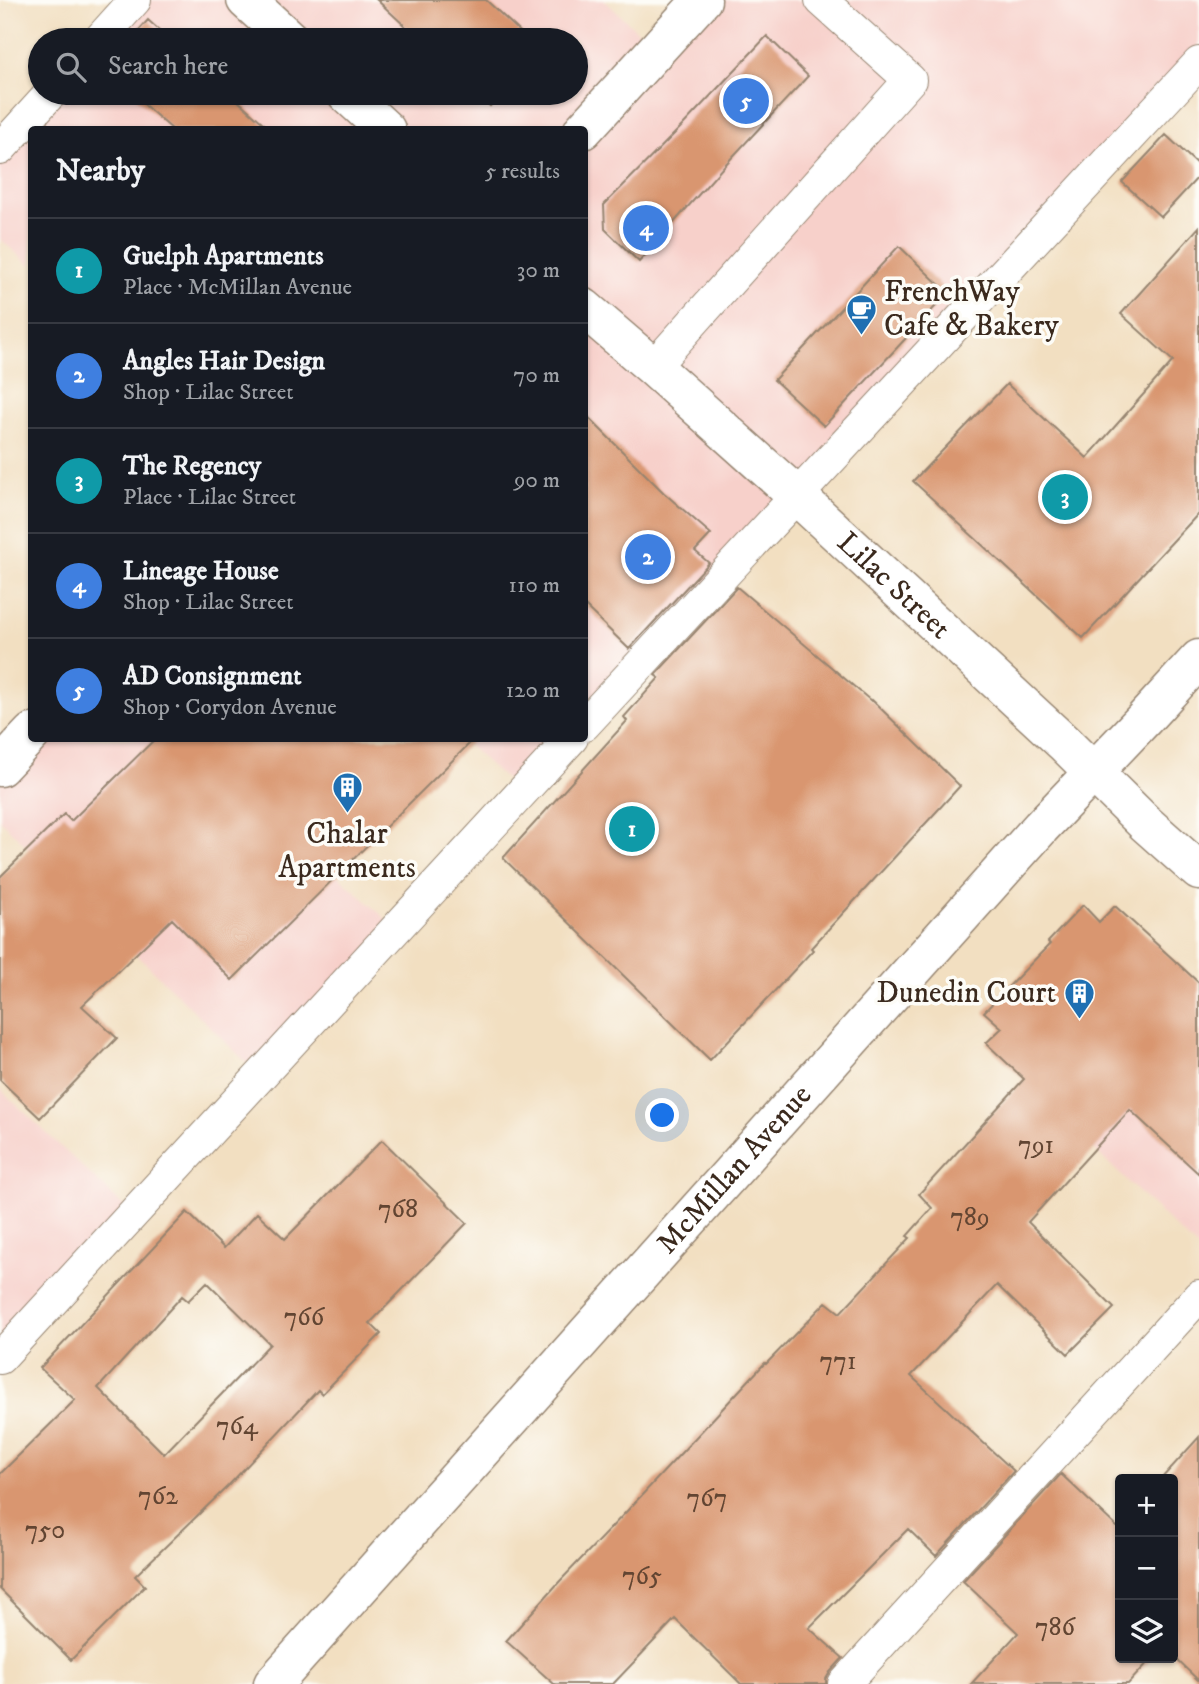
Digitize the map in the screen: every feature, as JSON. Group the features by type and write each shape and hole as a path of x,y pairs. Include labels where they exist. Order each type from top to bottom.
{"street":[{"path":"247,0 277,28"},
{"path":"587,126 702,0"},
{"path":"359,105 382,126"},
{"name":"Lilac Street","path":"588,311 797,496 1199,871"},
{"name":"McMillan Avenue","path":"273,1684 1041,827 1199,659"},
{"path":"0,767 28,737"}],"lane":[{"path":"110,28 135,0"},
{"path":"653,366 910,80 821,0"},
{"path":"588,721 1199,63"},
{"path":"0,149 40,105"},
{"path":"0,1358 568,742"},
{"path":"844,1684 1199,1297"}],"shaded area":[{"path":"135,0 604,0 657,49 702,0 1199,0 1199,63 588,722 588,126 28,126 28,263 0,239 0,149 40,105 588,105 588,28 110,28"},
{"path":"28,742 191,742 396,928 260,1076 0,820 0,767"},
{"path":"464,742 569,742 521,793"},
{"path":"1199,994 1199,1250 1075,1131"},
{"path":"0,1089 132,1214 0,1358"}],"building":[{"path":"377,0 486,0 516,28 407,28"},
{"path":"148,20 157,28 141,28"},
{"path":"767,36 808,76 639,262 605,229 604,205"},
{"path":"145,105 243,105 266,126 168,126"},
{"path":"1166,135 1199,166 1199,176 1161,217 1122,182"},
{"path":"1199,227 1199,513 1083,638 913,481 1007,384 1087,458 1173,361 1121,314"},
{"name":"FrenchWay Cafe & Bakery","path":"899,246 948,293 824,426 774,380"},
{"path":"588,417 664,493 711,534 695,551 709,563 629,649 588,609"},
{"path":"737,587 872,700 960,786 710,1060 503,858 627,721 624,717 659,678 655,675"},
{"path":"152,742 471,742 232,980 172,919 82,1006 117,1038 40,1118 0,1080 0,877 64,814 71,821"},
{"path":"1083,905 1099,922 1115,906 1199,983 1199,1174 1130,1110 1028,1222 1114,1308 1068,1354 997,1285 911,1376 1014,1471 936,1556 908,1529 809,1628 843,1658 830,1672 826,1684 741,1684 675,1619 613,1684 554,1684 506,1641 765,1363 826,1302 840,1313 910,1238 907,1236 932,1208 919,1194 1024,1079 986,1043 1002,1028 984,1012 1050,944 1048,942"},
{"path":"382,1140 467,1223 370,1323 381,1334 322,1394 318,1390 228,1486 135,1576 145,1586 71,1660 0,1589 0,1474 75,1400 40,1368 187,1212 224,1248 257,1213 285,1239","holes":["207,1282 270,1344 164,1454 98,1388 182,1296 188,1301"]},
{"path":"1199,1437 1199,1681 1178,1661 1178,1474 1166,1474"},
{"path":"1061,1474 1115,1525 1115,1663 1147,1663 1128,1684 971,1684 1018,1633 963,1581"}],"place":[{"name":"AD Consignment","path":"746,101"},
{"name":"Lineage House","path":"646,228"},
{"name":"FrenchWay Cafe & Bakery","path":"861,336"},
{"name":"The Regency","path":"1065,497"},
{"name":"Angles Hair Design","path":"648,557"},
{"name":"Chalar Apartments","path":"347,815"},
{"name":"Guelph Apartments","path":"632,829"},
{"name":"Dunedin Court","path":"1079,1020"}]}
